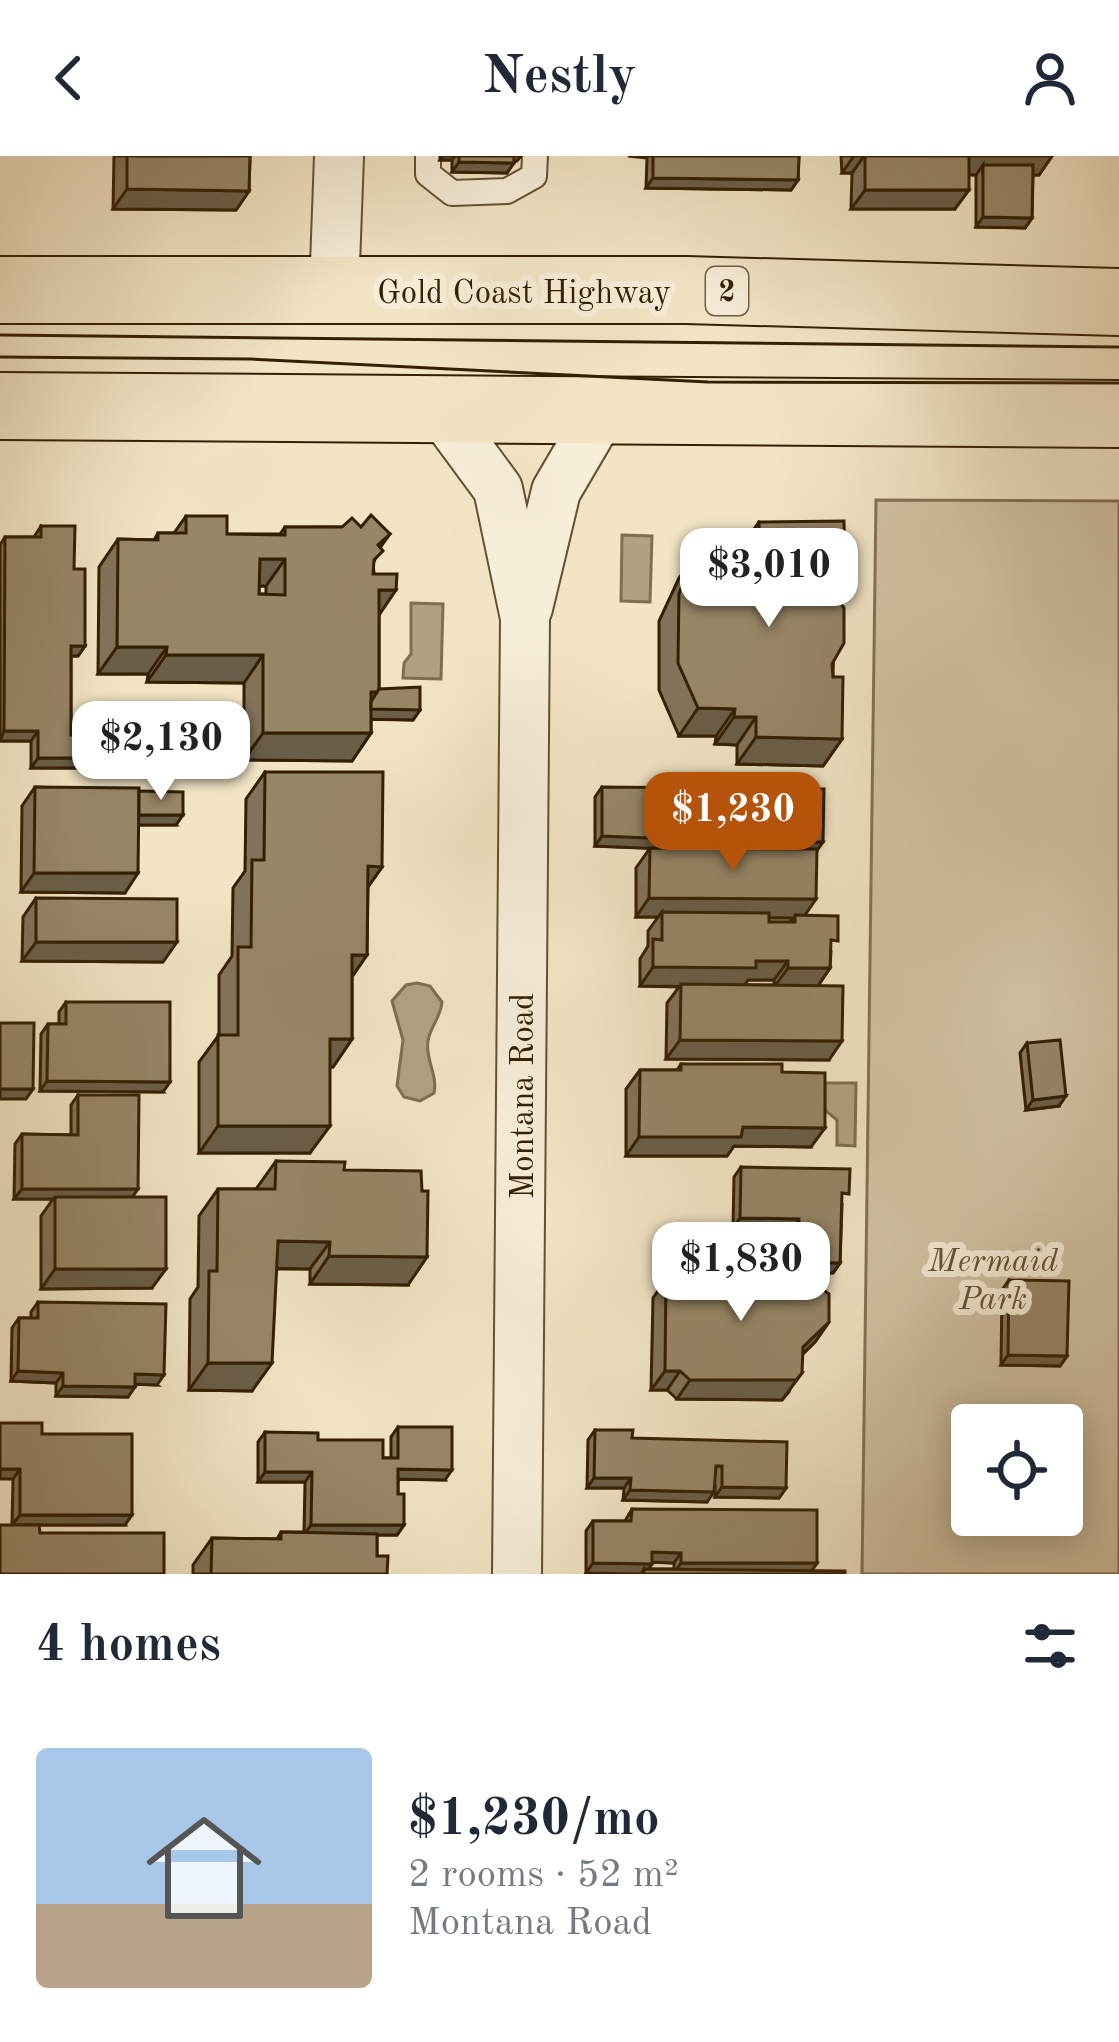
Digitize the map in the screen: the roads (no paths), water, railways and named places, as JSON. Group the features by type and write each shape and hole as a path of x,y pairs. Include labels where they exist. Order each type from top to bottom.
{"highway":[{"name":"Gold Coast Highway","path":"0,290 686,290 1119,302"},
{"path":"0,406 1119,414"}],"street":[{"path":"334,292 338,156"},
{"name":"Montana Road","path":"439,409 498,489 525,618 517,1574"},
{"name":"Montana Road","path":"525,618 556,491 604,409"}],"lane":[{"path":"428,156 428,174 452,193 507,191 534,176 535,156"}],"tram line":[{"path":"0,335 1119,347"},
{"path":"0,357 250,359 708,382 1119,383"}],"park label":[{"name":"Mermaid Park","path":"993,1278"}]}
